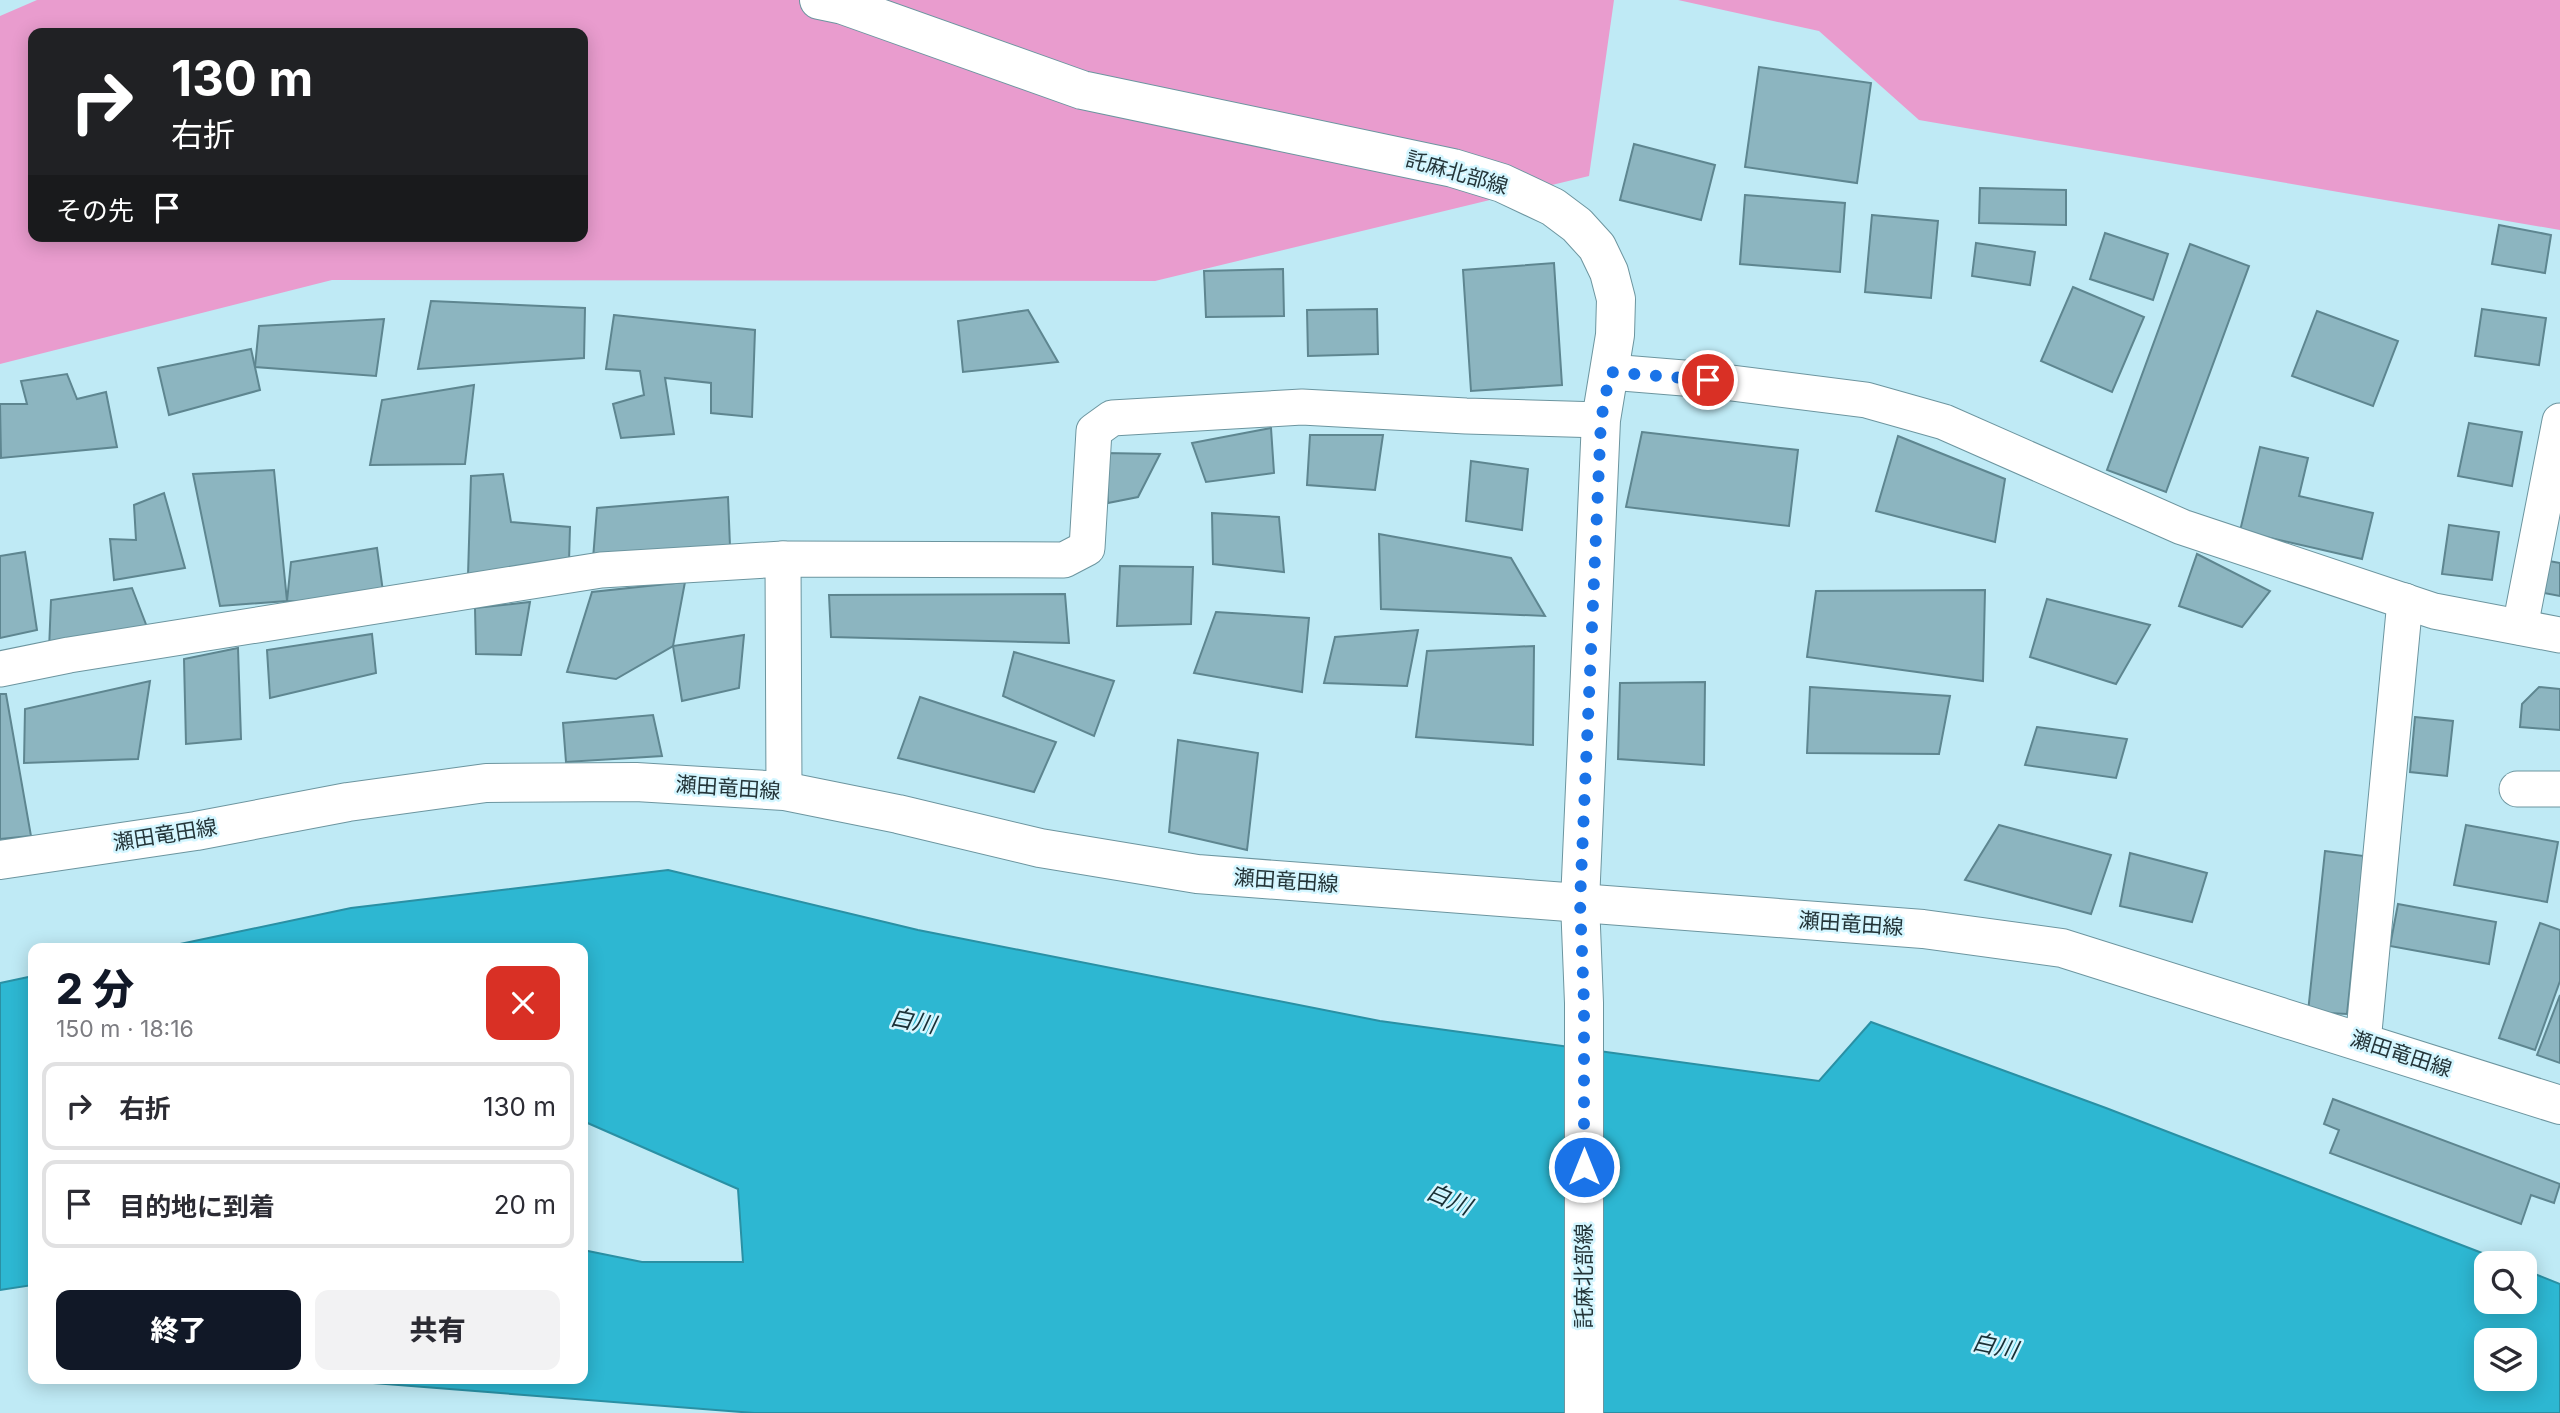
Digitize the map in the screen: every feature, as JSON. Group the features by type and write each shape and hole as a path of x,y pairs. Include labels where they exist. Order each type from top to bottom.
{"main road":[{"name":"託麻北部線","path":"819,0 843,5 1082,90 1453,168 1513,187 1553,207 1577,225 1597,247 1609,272 1616,299 1615,335 1601,420 1580,902 1584,1003 1584,1413"},
{"name":"瀬田竜田線","path":"0,860 196,831 348,802 486,783 636,782 784,791 898,814 1040,848 1197,874 1923,929 2062,948 2560,1105"}],"street":[{"path":"1610,372 1708,380 1866,400 1944,422 2182,527 2434,611 2560,635"},
{"path":"0,668 601,570 783,559 1064,559 1087,548 1094,431 1112,418 1302,407 1601,420"},
{"path":"2520,627 2560,421"},
{"path":"783,559 784,791"},
{"path":"2363,1042 2405,601"},
{"path":"2517,789 2560,789"}],"shaded area":[{"path":"37,0 1614,0 1589,176 1155,281 332,280 0,364 0,16"},
{"path":"1678,0 2560,0 2560,230 1919,120 1819,31"}],"water":[{"name":"白川","path":"668,870 918,930 1380,1021 1819,1081 1871,1022 2106,1108 2477,1251 2474,1251 2474,1314 2537,1314 2537,1275 2560,1284 2560,1413 754,1413 386,1384 588,1384 588,1251 642,1262 743,1262 738,1189 588,1123 588,943 185,943 351,908"},
{"path":"28,977 28,1286 0,1290 0,983"}],"building":[{"path":"1759,67 1871,83 1857,183 1745,167"},
{"path":"1634,144 1715,165 1701,220 1620,200"},
{"path":"1980,188 2066,190 2066,225 1979,223"},
{"path":"1745,195 1845,203 1840,272 1740,264"},
{"path":"1872,215 1938,221 1931,298 1865,292"},
{"path":"2499,225 2551,235 2545,273 2492,264"},
{"path":"2105,233 2168,254 2153,300 2090,279"},
{"path":"1976,243 2035,252 2030,285 1972,276"},
{"path":"2190,244 2249,266 2166,492 2107,470"},
{"path":"1554,263 1562,385 1471,391 1463,270"},
{"path":"1283,269 1284,316 1206,317 1204,271"},
{"path":"2073,287 2144,317 2112,392 2041,361"},
{"path":"431,301 585,308 584,358 418,369"},
{"path":"1377,309 1378,354 1308,356 1307,310"},
{"path":"2482,309 2546,318 2539,365 2475,356"},
{"path":"1028,310 1058,362 963,372 958,321"},
{"path":"2317,311 2398,341 2373,406 2292,376"},
{"path":"614,315 755,330 752,417 711,413 711,383 665,378 674,434 621,438 613,404 644,395 640,371 606,369"},
{"path":"384,319 376,376 255,367 259,326"},
{"path":"251,349 260,390 169,415 158,368"},
{"path":"67,374 77,399 106,392 117,447 1,458 0,404 27,404 21,381"},
{"path":"474,385 465,464 370,465 382,400"},
{"path":"2469,423 2522,432 2512,486 2458,476"},
{"path":"1271,428 1274,473 1206,482 1192,443"},
{"path":"1642,432 1798,450 1789,526 1626,507"},
{"path":"1310,435 1383,435 1375,490 1307,485"},
{"path":"1898,436 2005,479 1995,542 1876,511"},
{"path":"2260,447 2308,458 2299,496 2373,513 2362,559 2240,531"},
{"path":"1105,453 1160,454 1138,497 1108,503"},
{"path":"1471,461 1528,469 1522,530 1466,521"},
{"path":"274,470 287,601 220,606 193,474"},
{"path":"503,474 511,522 570,527 569,562 468,575 471,476"},
{"path":"164,493 185,568 114,580 110,539 136,540 134,505"},
{"path":"728,497 730,546 593,559 597,508"},
{"path":"1212,513 1279,517 1284,572 1213,564"},
{"path":"2449,525 2499,532 2492,580 2442,574"},
{"path":"1379,534 1511,558 1545,616 1381,609"},
{"path":"377,548 385,606 287,601 291,562"},
{"path":"25,552 37,630 0,638 0,556"},
{"path":"2197,554 2270,591 2242,627 2179,606"},
{"path":"2549,561 2560,563 2560,596 2544,593"},
{"path":"1120,566 1193,567 1191,624 1117,626"},
{"path":"685,582 673,646 616,679 567,672 592,592"},
{"path":"132,588 147,627 49,650 51,600"},
{"path":"1985,590 1983,681 1807,657 1816,591"},
{"path":"1065,594 1069,643 831,637 829,595"},
{"path":"2047,599 2150,625 2116,684 2030,657"},
{"path":"530,602 521,655 476,654 475,608"},
{"path":"1216,612 1309,618 1302,692 1194,673"},
{"path":"1418,630 1407,686 1324,683 1335,637"},
{"path":"372,634 376,673 270,698 267,650"},
{"path":"744,635 739,688 682,701 673,646"},
{"path":"1534,646 1533,745 1416,737 1427,651"},
{"path":"238,648 241,739 186,744 184,659"},
{"path":"1014,652 1114,681 1094,736 1003,696"},
{"path":"150,681 138,759 24,763 25,709"},
{"path":"1705,682 1704,765 1618,759 1620,683"},
{"path":"1810,687 1950,696 1939,754 1807,753"},
{"path":"2539,687 2560,689 2560,730 2520,727 2522,704"},
{"path":"0,694 6,694 31,836 0,839"},
{"path":"920,697 1056,742 1034,792 898,758"},
{"path":"653,715 662,756 566,762 563,723"},
{"path":"2415,717 2453,721 2447,776 2410,772"},
{"path":"2037,727 2127,739 2116,778 2025,765"},
{"path":"1178,740 1258,753 1247,850 1169,832"},
{"path":"1999,825 2111,855 2091,914 1965,880"},
{"path":"2466,825 2558,842 2547,902 2454,885"},
{"path":"2325,851 2364,856 2347,1014 2308,1012"},
{"path":"2130,853 2207,873 2192,922 2120,906"},
{"path":"2398,904 2496,922 2489,964 2390,946"},
{"path":"2540,923 2560,930 2560,981 2535,1050 2499,1038"},
{"path":"2560,995 2560,1063 2537,1055"},
{"path":"2333,1099 2560,1184 2554,1203 2531,1195 2521,1224 2330,1153 2339,1130 2324,1124"}],"route":[{"path":"1584,1167 1584,1003 1580,902 1601,420 1610,372 1708,380"}]}
